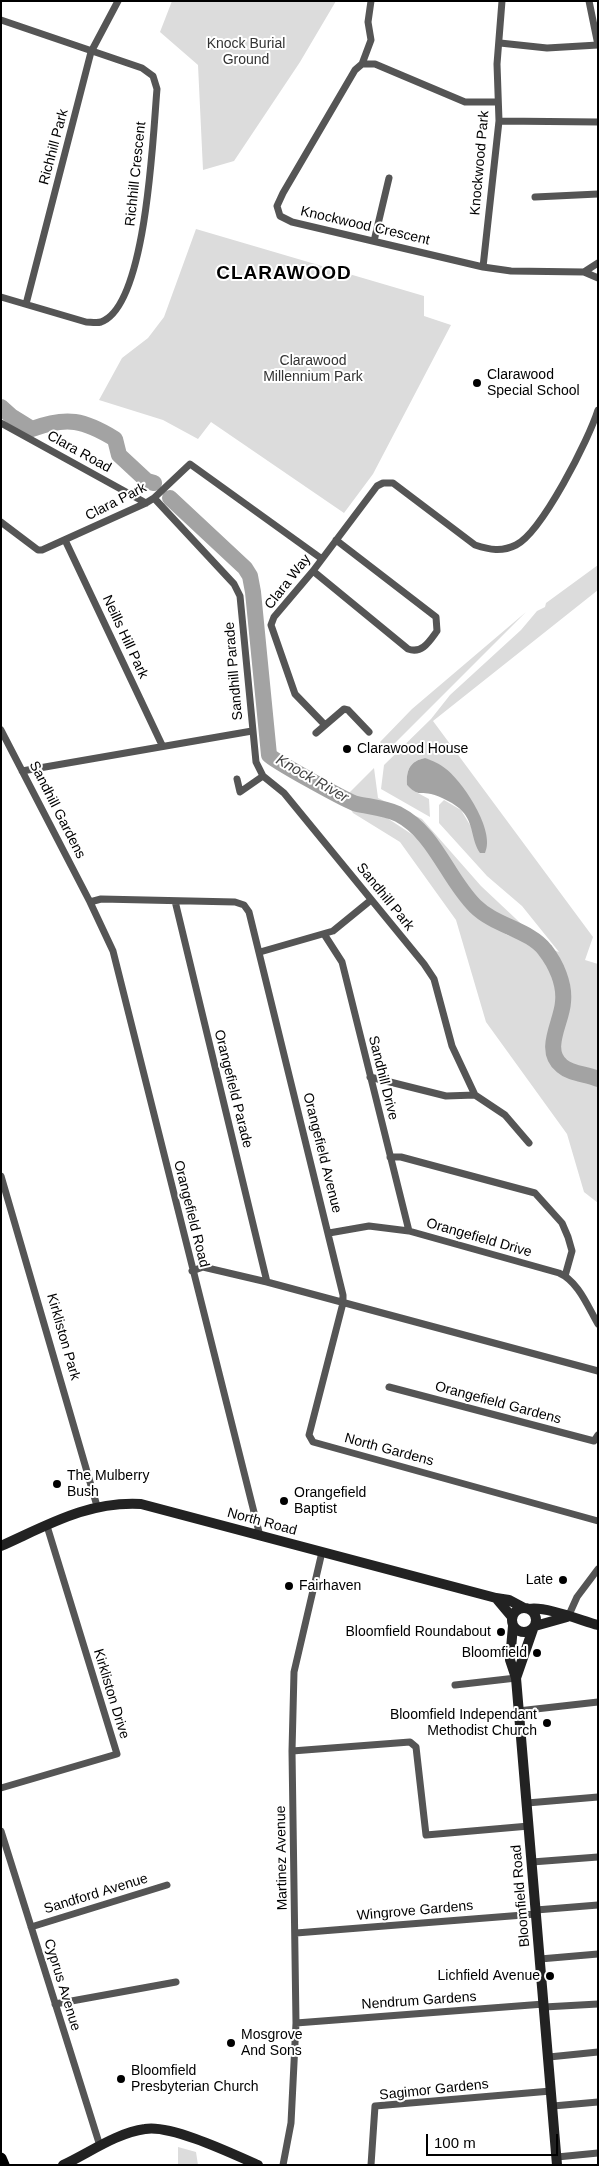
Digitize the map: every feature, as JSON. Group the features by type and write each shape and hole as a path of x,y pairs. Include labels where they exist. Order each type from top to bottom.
{"main road":[{"path":"1,2158 4,2165"}],"street":[{"name":"Richhill Park","path":"26,304 91,52 118,1"},
{"name":"Knockwood Crescent","path":"371,1 368,22 371,40 362,64 355,70 277,206 280,216 292,222 483,267 511,271 584,272 598,278"},
{"name":"Knockwood Park","path":"483,267 499,121 497,64 502,1"},
{"path":"500,43 547,48 598,44 589,1"},
{"name":"Richhill Crescent","path":"1,20 142,68 153,76 157,88 146,212 140,245 125,294 112,315 100,323 86,322 1,297"},
{"path":"362,64 374,64 465,102 498,102"},
{"path":"499,121 598,122"},
{"path":"374,240 389,178"},
{"path":"535,197 598,194"},
{"path":"584,272 598,262"},
{"name":"Clara Way","path":"325,725 295,694 271,625 274,617 313,571 377,486 383,483 393,483 475,545 490,550 504,550 518,544 531,532 595,430 598,410"},
{"name":"Clara Road","path":"1,423 146,503"},
{"name":"Clara Park","path":"1,522 38,550 65,540 146,503 154,498 190,464 322,559"},
{"name":"Sandhill Parade","path":"22,771 162,745 252,731 240,596 234,584 154,498"},
{"name":"Neills Hill Park","path":"65,540 162,745"},
{"path":"313,571 408,649 414,651 422,649 437,631 436,617 336,540"},
{"path":"316,734 344,709 348,710 369,732"},
{"name":"Sandhill Gardens","path":"1,730 90,902"},
{"path":"237,779 240,792 263,776 256,762 252,731"},
{"name":"Sandhill Park","path":"263,776 284,793 434,979 452,1046 475,1095"},
{"name":"Orangefield Avenue","path":"90,902 101,899 234,902 244,905 249,912 329,1233 343,1303"},
{"path":"260,952 333,931 371,900"},
{"name":"Orangefield Parade","path":"175,901 267,1282"},
{"name":"Orangefield Road","path":"90,902 113,950 121,979 192,1271 260,1536"},
{"name":"Sandhill Drive","path":"324,934 342,962 409,1232"},
{"path":"370,1077 446,1096 475,1095 505,1114 529,1143"},
{"path":"390,1157 401,1157 535,1194 562,1222 572,1252 565,1276 575,1286 598,1324"},
{"name":"Kirkliston Park","path":"2,1180 31,1273 97,1506"},
{"name":"Orangefield Drive","path":"329,1233 369,1226 409,1232 565,1276"},
{"path":"192,1271 203,1267 267,1282 598,1371"},
{"name":"North Gardens","path":"343,1303 309,1435 313,1442 598,1520"},
{"name":"Orangefield Gardens","path":"389,1387 594,1441 598,1436"},
{"name":"North Road","path":"1,1546 97,1506 126,1504 156,1508 496,1598"},
{"name":"Kirkliston Drive","path":"1,1788 117,1754 46,1526"},
{"name":"Martinez Avenue","path":"283,2165 291,2123 296,2023 292,1751 294,1672 322,1552"},
{"path":"496,1598 512,1622 522,1632 568,1617 577,1597 598,1569"},
{"path":"455,1685 516,1678 534,1627 535,1615 527,1608 509,1600 496,1598"},
{"path":"512,1622 516,1610 538,1607 598,1624"},
{"name":"Bloomfield Road","path":"512,1622 510,1660 516,1678 557,2161"},
{"path":"518,1711 598,1702"},
{"path":"292,1751 410,1742 416,1747 426,1835 529,1826"},
{"path":"527,1803 598,1797"},
{"name":"Cyprus Avenue","path":"1,1831 100,2146"},
{"path":"532,1862 598,1858"},
{"name":"Sandford Avenue","path":"31,1927 168,1885"},
{"name":"Wingrove Gardens","path":"296,1933 598,1905"},
{"path":"540,1959 598,1954"},
{"path":"55,2004 176,1982"},
{"name":"Nendrum Gardens","path":"296,2023 598,2004"},
{"path":"549,2057 598,2052"},
{"name":"Sagimor Gardens","path":"371,2165 375,2106 551,2091"},
{"path":"553,2106 598,2102"},
{"path":"63,2165 137,2130 154,2128 196,2140 258,2165"},
{"path":"557,2161 598,2153"}],"green space":[{"name":"Knock Burial Ground","path":"172,1 336,1 300,62 234,161 203,170 198,65 160,32"},
{"name":"Clarawood Millennium Park","path":"196,229 424,296 424,316 451,325 373,474 344,513 211,422 198,439 163,420 99,400 122,358 148,338 164,317"},
{"path":"598,565 598,590 433,721 593,937 585,960 598,964 598,1203 584,1192 567,1134 486,1022 456,920 400,842 353,813 346,802 378,812 416,837 481,917 507,935 559,952 522,906 487,876 439,823 439,805 444,800 461,810 473,830 484,827 425,758 416,761 410,767 407,775 407,785 429,799 430,817 381,789 384,765 431,719 450,695 521,630 537,611 545,607 546,603"},
{"path":"526,612 388,750 380,742 412,709"},
{"path":"374,768 378,798 422,819 481,886 532,934 511,925 491,913 474,899 426,834 413,821 398,811 345,797"},
{"path":"178,2147 196,2152 198,2165 178,2165"}],"shaded area":[{"path":"425,758 446,769 469,795 486,832 487,844 485,853 480,853 477,848 469,821 459,808 431,794 416,792 407,785 407,775 412,764"}],"waterway":[{"name":"Knock River","path":"1,407 11,416 32,429 65,421 84,424 94,428 115,439 119,455 147,481 154,483"},
{"name":"Knock River","path":"170,498 245,568 250,576 269,755 351,802 393,812 411,822 422,832 465,895 475,906 483,913 539,943 553,962 563,988 562,1010 553,1044 556,1059 570,1071 598,1079"}],"place":[{"name":"Clarawood Special School","path":"477,383"},
{"name":"Clarawood House","path":"347,749"},
{"name":"The Mulberry Bush","path":"57,1484"},
{"name":"Orangefield Baptist","path":"284,1501"},
{"name":"Late","path":"563,1580"},
{"name":"Fairhaven","path":"289,1586"},
{"name":"Bloomfield Roundabout","path":"501,1632"},
{"name":"Bloomfield","path":"537,1653"},
{"name":"Bloomfield Independant Methodist Church","path":"547,1723"},
{"name":"Lichfield Avenue","path":"550,1976"},
{"name":"Mosgrove And Sons","path":"231,2043"},
{"name":"Bloomfield Presbyterian Church","path":"121,2079"}],"district":[{"name":"CLARAWOOD","path":"284,274"}]}
